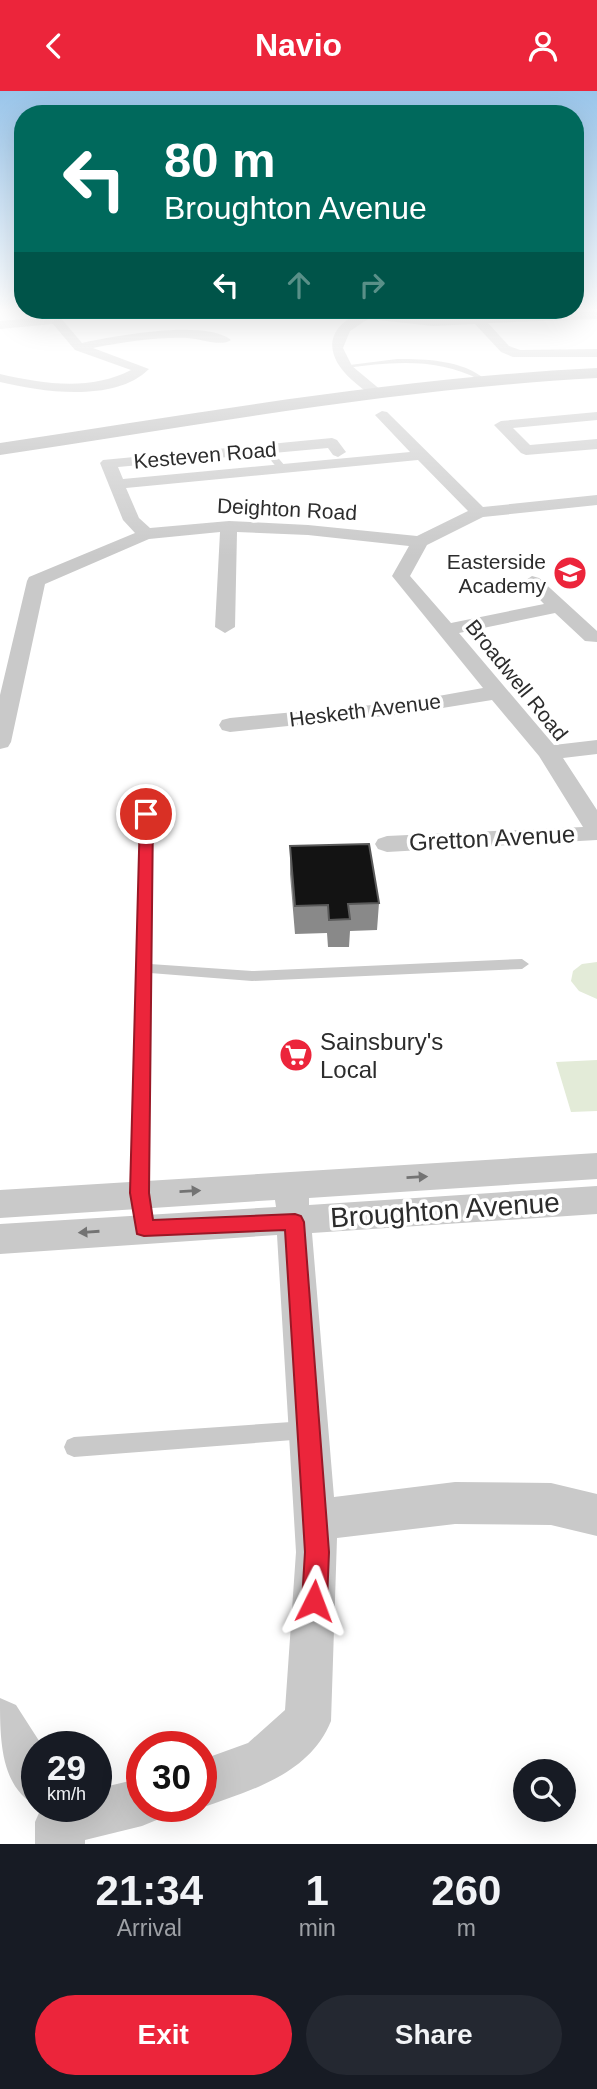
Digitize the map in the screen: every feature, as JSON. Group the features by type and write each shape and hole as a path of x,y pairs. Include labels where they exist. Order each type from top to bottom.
{"main road":[{"path":"0,449 364,392"}],"street":[{"path":"382,415 479,512"},
{"path":"597,416 501,425 526,450 597,444"},
{"path":"146,534 131,520 107,459 332,443 338,452"},
{"name":"Kesteven Road","path":"118,484 422,455"},
{"path":"419,542 479,512 597,500"},
{"path":"225,627 229,526"},
{"name":"Deighton Road","path":"0,742 36,581 146,534 229,526 308,530 419,542"},
{"name":"Broadwell Road","path":"419,542 401,576 548,753 597,831"},
{"path":"532,582 592,637"},
{"path":"447,630 560,606"},
{"name":"Hesketh Avenue","path":"230,725 405,708 500,692"},
{"path":"548,753 597,747"},
{"name":"Gretton Avenue","path":"387,844 541,838 597,831"},
{"name":"Broughton Avenue","path":"0,1239 144,1228 293,1204 597,1166"},
{"name":"Broughton Avenue","path":"0,1204 139,1193 293,1204 373,1213 597,1200"},
{"path":"217,1778 263,1762 308,1721 317,1552 293,1204"},
{"path":"313,1520 455,1503 551,1504 597,1515"},
{"path":"0,1721 21,1758"}],"lane":[{"path":"266,449 282,468"},
{"path":"144,1228 139,1193 146,814"},
{"path":"145,968 252,976 522,964"},
{"path":"74,1447 308,1430"}],"green space":[{"path":"597,962 597,999 579,991 571,981 573,971 582,964"},
{"path":"597,1060 597,1111 571,1112 556,1062"}],"building":[{"path":"369,844 379,903 348,904 350,919 329,920 328,905 295,906 290,846"}],"place":[{"name":"Easterside Academy","path":"570,573"},
{"name":"Sainsbury's Local","path":"296,1055"}],"route":[{"path":"146,814 139,1193 144,1228 295,1222 317,1552 314,1601"}]}
